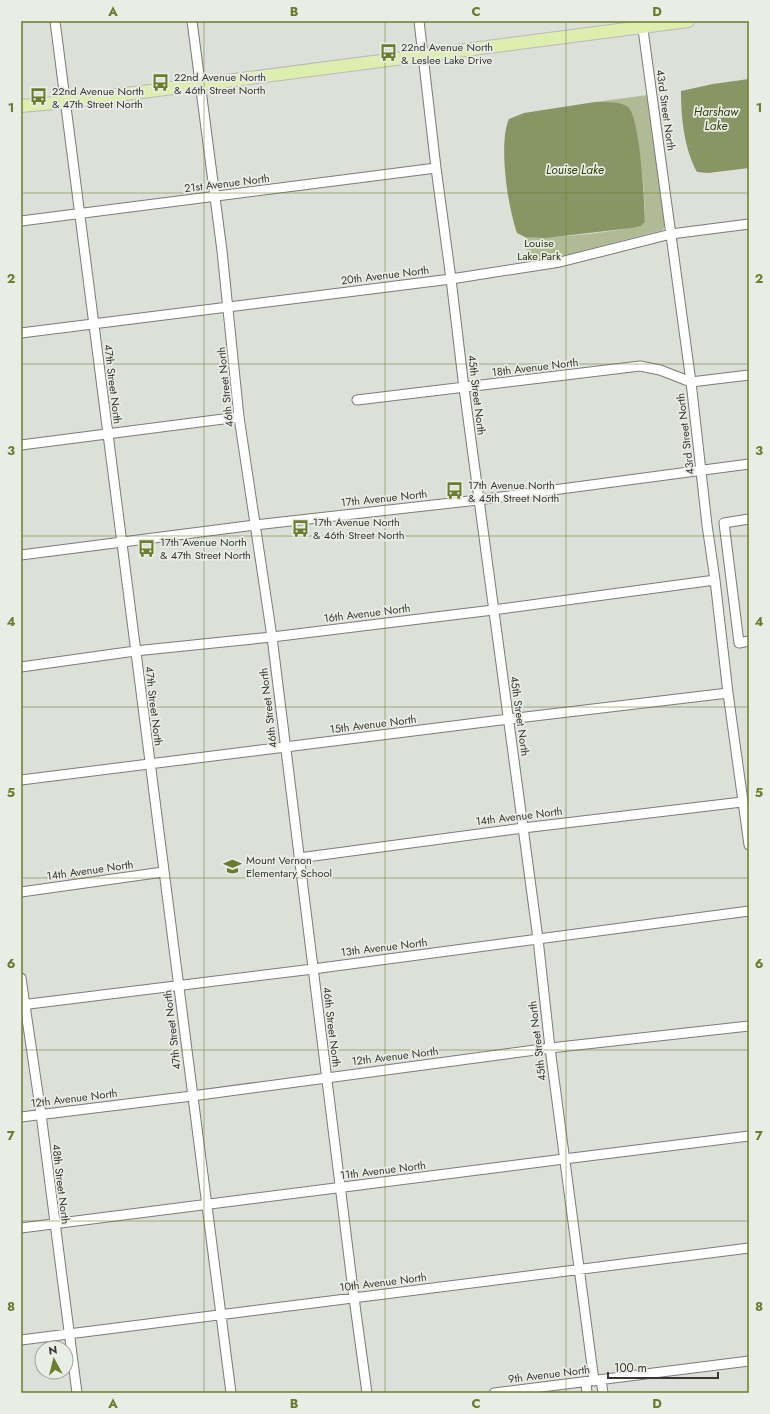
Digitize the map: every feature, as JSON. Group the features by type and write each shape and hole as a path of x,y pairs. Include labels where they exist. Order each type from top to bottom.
{"main road":[{"path":"21,106 65,102 642,24 688,21"}],"street":[{"name":"47th Street North","path":"55,21 231,1393"},
{"name":"46th Street North","path":"192,21 215,196 239,417 272,637 326,1077 367,1393"},
{"name":"45th Street North","path":"419,21 478,500 538,939 550,1048 593,1381 603,1393"},
{"name":"43rd Street North","path":"642,24 691,382 728,693 749,845"},
{"name":"21st Avenue North","path":"21,221 436,168"},
{"name":"20th Avenue North","path":"21,333 451,279 560,262 671,234 749,224"},
{"name":"18th Avenue North","path":"357,400 640,366 660,370 691,382"},
{"path":"691,382 749,374"},
{"path":"21,445 239,417"},
{"name":"17th Avenue North","path":"21,555 255,525 478,500 749,464"},
{"path":"749,519 724,523 739,642 749,641"},
{"name":"16th Avenue North","path":"21,667 135,651 272,637 716,582 731,583"},
{"name":"15th Avenue North","path":"21,780 508,718 728,693"},
{"name":"14th Avenue North","path":"299,858 523,828 742,802"},
{"name":"14th Avenue North","path":"21,892 163,872"},
{"name":"13th Avenue North","path":"23,1005 749,911"},
{"name":"48th Street North","path":"21,978 23,1005 41,1114 77,1393"},
{"name":"12th Avenue North","path":"21,1117 192,1096 550,1048 749,1026"},
{"name":"11th Avenue North","path":"21,1228 749,1136"},
{"name":"10th Avenue North","path":"21,1340 749,1248"},
{"name":"9th Avenue North","path":"494,1393 749,1361"},
{"name":"45th Street North","path":"587,1393 593,1381"}],"green space":[{"name":"Louise Lake Park","path":"648,95 665,225 663,230 566,255 528,263 525,237 554,237 598,233 641,226 645,222 641,167 631,113 610,102 595,102"}],"water":[{"name":"Harshaw Lake","path":"749,79 749,168 708,173 697,172 686,143 681,91 713,84"},
{"name":"Louise Lake","path":"595,102 612,102 625,105 632,114 639,143 645,222 641,226 632,228 545,238 525,237 517,233 510,208 504,159 504,144 509,119 524,113"}],"place":[{"name":"22nd Avenue North & Leslee Lake Drive","path":"388,53"},
{"name":"22nd Avenue North & 46th Street North","path":"161,83"},
{"name":"22nd Avenue North & 47th Street North","path":"39,97"},
{"name":"17th Avenue North & 45th Street North","path":"455,491"},
{"name":"17th Avenue North & 46th Street North","path":"300,528"},
{"name":"17th Avenue North & 47th Street North","path":"147,548"},
{"name":"Mount Vernon Elementary School","path":"233,866"}]}
